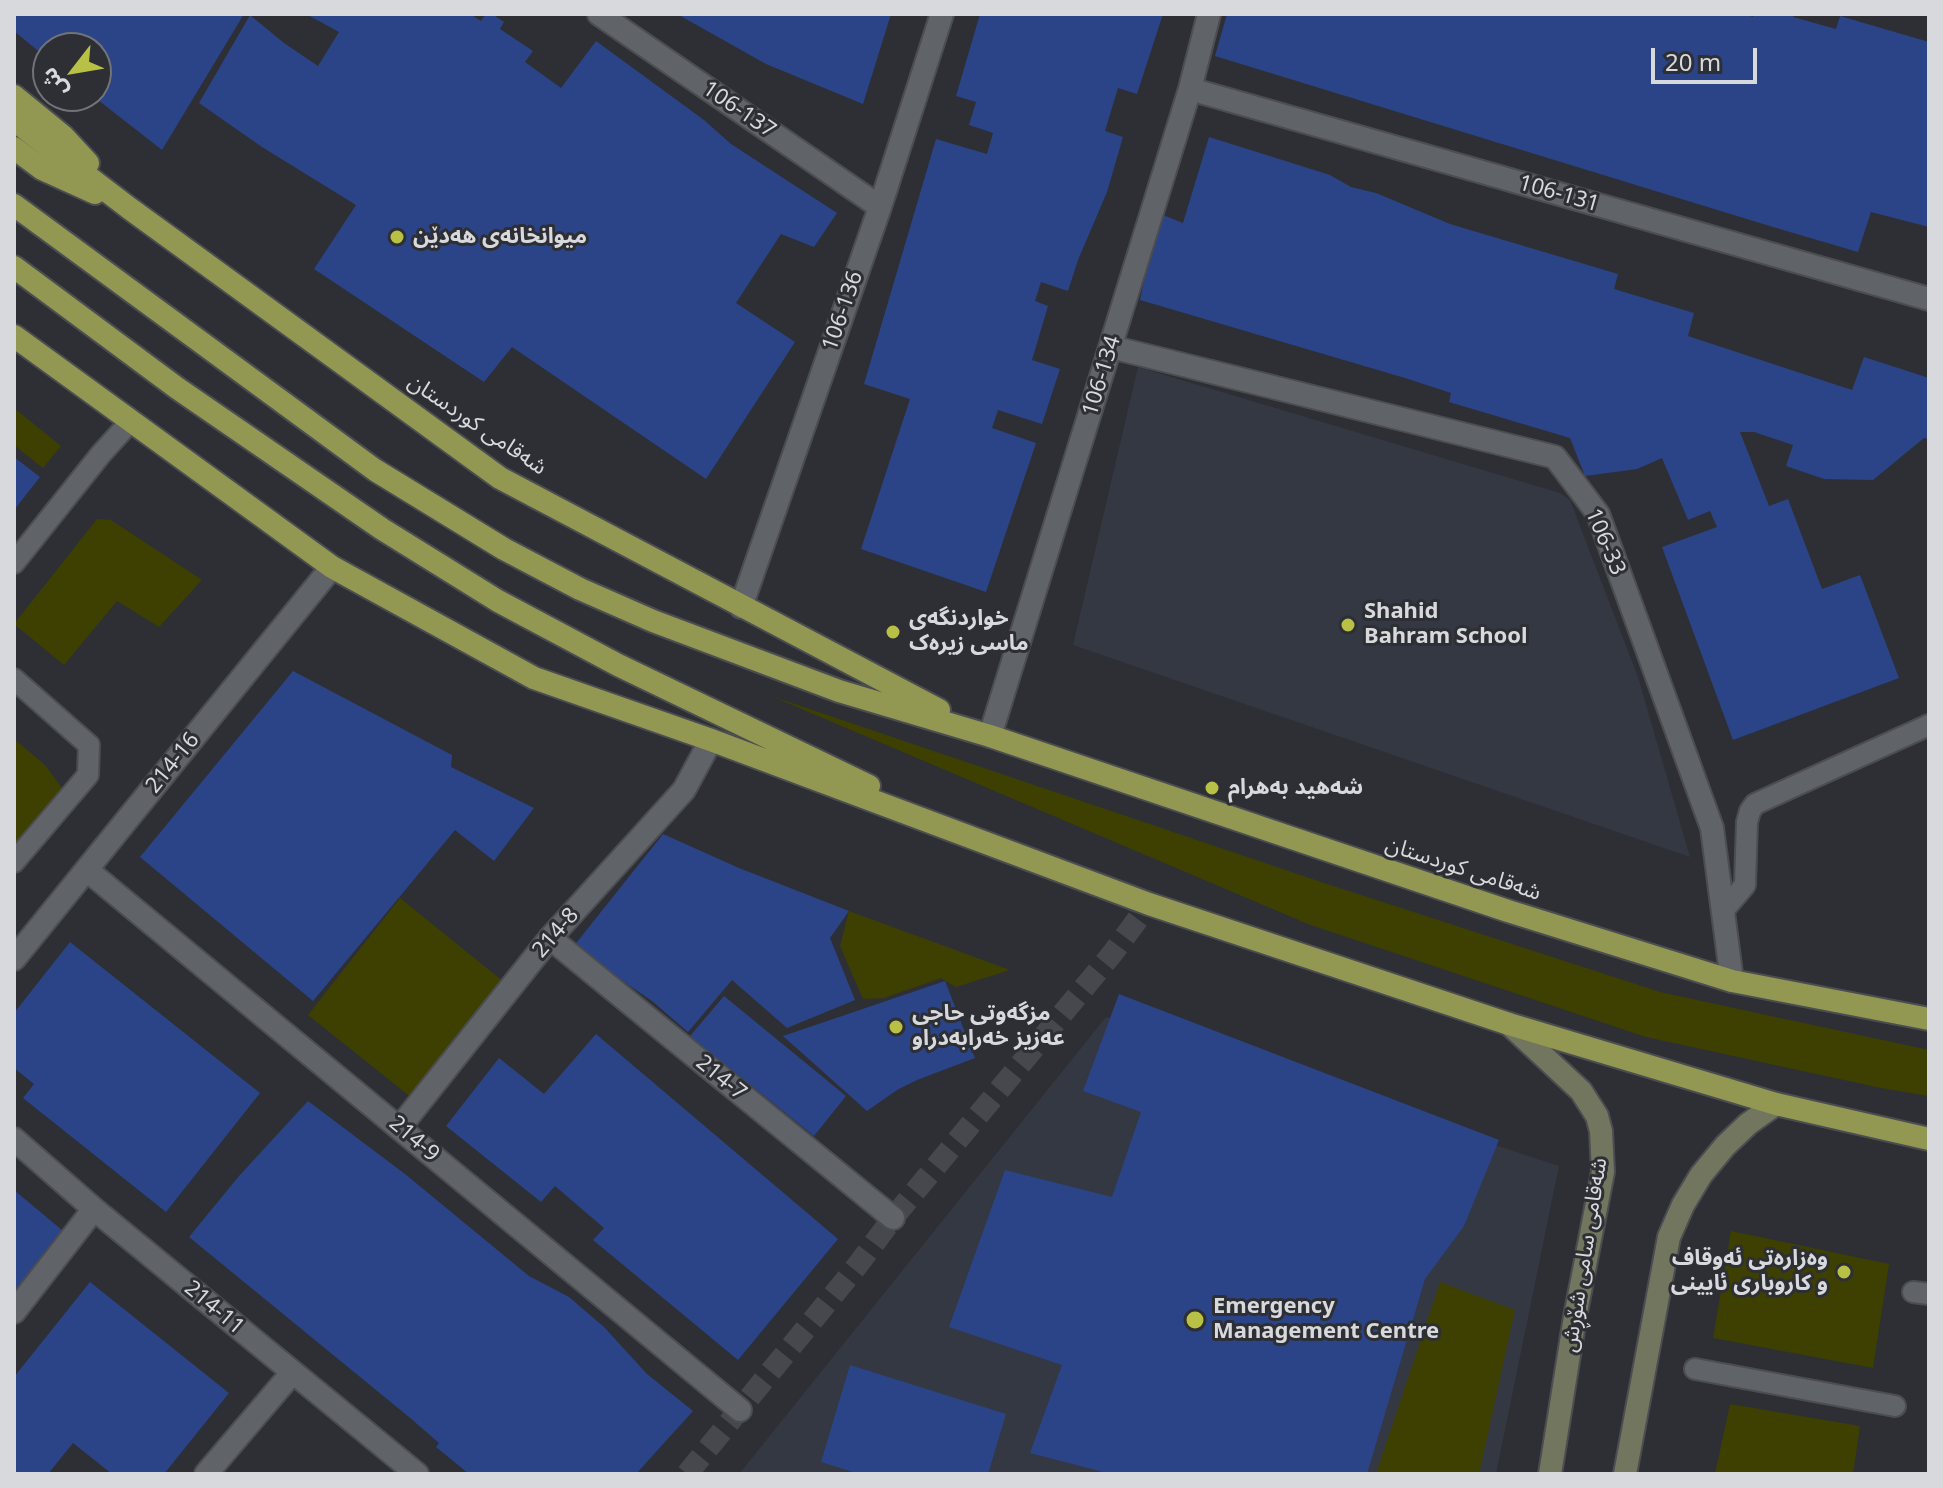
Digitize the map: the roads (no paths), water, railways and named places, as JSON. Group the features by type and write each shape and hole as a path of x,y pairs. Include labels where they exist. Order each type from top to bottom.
{"highway":[{"path":"14,96 63,136 129,208"},
{"name":"شەقامی کوردستان","path":"14,120 129,208 500,478 990,736"},
{"path":"14,148 42,169 129,208"},
{"name":"شەقامی کوردستان","path":"14,205 375,470 480,535 580,589 653,621 839,691 990,736 1434,888 1732,981 1929,1019"},
{"path":"14,267 177,388 382,529 498,601 618,665 1005,851"},
{"path":"14,336 332,567 534,678 711,740 1149,904 1509,1024 1776,1104 1929,1139"}],"main road":[{"name":"شەقامی سامی شۆڕش","path":"1509,1024 1581,1091 1597,1116 1602,1141 1603,1172 1575,1317 1550,1474"},
{"path":"1625,1474 1669,1237 1701,1175 1748,1124 1776,1104"}],"street":[{"name":"106-137","path":"599,14 880,207"},
{"name":"106-136","path":"741,607 880,207 942,14"},
{"name":"106-134","path":"990,736 1190,89 1209,14"},
{"name":"106-131","path":"1190,89 1929,299"},
{"name":"106-33","path":"1111,347 1555,457 1598,514 1712,828 1732,981"},
{"name":"214-16","path":"14,959 332,567"},
{"name":"214-8","path":"400,1127 550,938 684,790 711,740"},
{"name":"214-9","path":"87,870 740,1410"},
{"name":"214-7","path":"550,938 893,1218"},
{"name":"214-11","path":"14,1139 94,1209 417,1474"},
{"path":"14,1312 94,1209"},
{"path":"206,1474 292,1373"}],"lane":[{"path":"14,563 130,422"},
{"path":"14,679 89,745 88,775 14,862"},
{"path":"1723,911 1745,885 1747,822 1755,804 1929,725"},
{"path":"1695,1369 1895,1406"}],"tunnel":[{"path":"687,1474 893,1218 1112,954 1149,904"}],"place":[{"name":"میوانخانەی هەدێن","path":"397,237"},
{"name":"Shahid Bahram School","path":"1348,625"},
{"name":"خواردنگەی ماسی زیرەک","path":"893,632"},
{"name":"شەهید بەهرام","path":"1212,788"},
{"name":"مزگەوتی حاجی عەزیز خەرابەدراو","path":"896,1027"},
{"name":"وەزارەتی ئەوقاف و کاروباری ئایینی","path":"1844,1272"},
{"name":"Emergency Management Centre","path":"1195,1320"}]}
